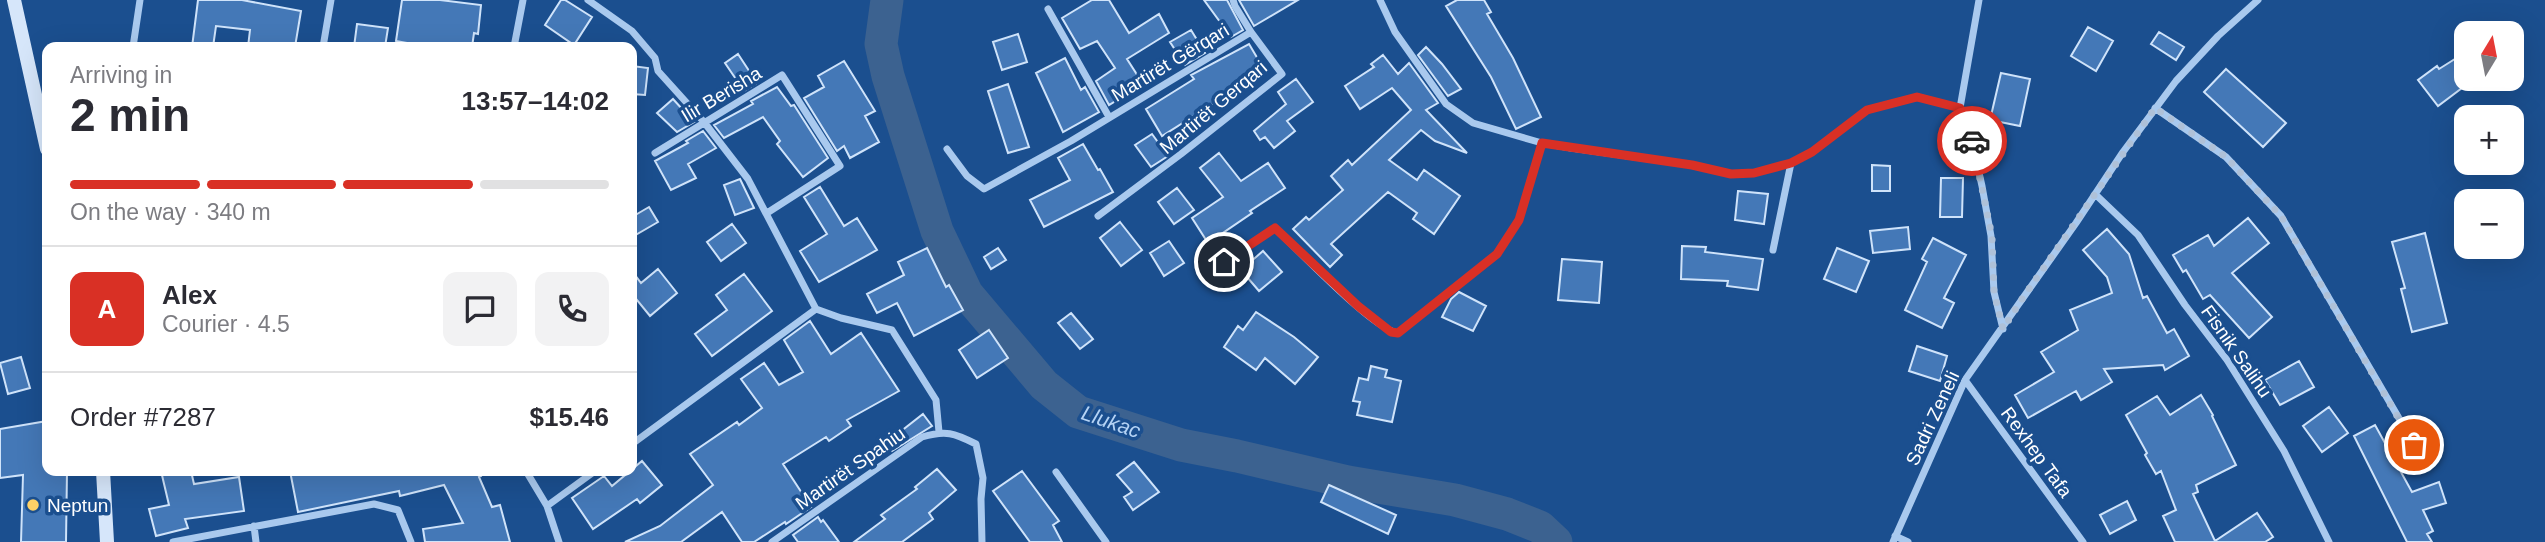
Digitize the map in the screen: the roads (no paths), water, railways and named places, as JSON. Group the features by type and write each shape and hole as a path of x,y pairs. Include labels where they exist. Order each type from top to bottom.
{"street":[{"path":"14,0 42,126"},
{"path":"134,42 141,0"},
{"path":"324,42 331,0"},
{"path":"515,42 523,0"},
{"path":"588,0 632,31 655,58 658,71 704,122 748,179 816,309 892,330 936,400 939,432 956,435 976,444 983,478 982,542"},
{"name":"Martirët Gërqari","path":"947,149 967,176 984,189 1071,141 1251,32 1233,0"},
{"path":"1380,0 1395,32 1446,104 1473,123 1542,143 1692,165 1731,174 1754,173 1791,163 1812,152 1867,110 1917,97 1960,108"},
{"path":"1979,0 1960,108 1973,146 1992,236 1994,292 2003,329"},
{"name":"Sadri Zeneli","path":"1894,539 1965,380 2155,108 2218,36 2258,0"},
{"name":"Martirët Gërqari","path":"1048,9 1109,117"},
{"name":"Martirët Gerqari","path":"1098,216 1282,74 1251,32"},
{"name":"Ilir Berisha","path":"654,153 782,75 840,166 767,213"},
{"path":"2155,108 2226,157 2281,216 2428,468"},
{"path":"1224,262 1275,228 1358,306 1391,332 1398,333 1497,254 1519,220 1542,143"},
{"path":"1773,250 1791,163"},
{"name":"Fisnik Salihu","path":"2095,194 2138,234 2185,305 2227,360 2284,450 2329,542"},
{"path":"637,440 816,309"},
{"name":"Rexhep Tafa","path":"1965,380 2082,542"},
{"name":"Martirët Spahiu","path":"772,542 922,437 939,432"},
{"path":"1056,472 1106,542"},
{"path":"103,476 107,542"},
{"path":"529,476 547,506 559,542"},
{"path":"547,506 588,476"},
{"path":"173,542 374,504 398,510 411,542"},
{"path":"254,526 256,542"},
{"path":"1894,539 1908,542"}],"waterway":[{"name":"Llukac","path":"887,0 881,44 888,76 937,231 967,294 1044,385 1078,412 1181,445 1348,482 1455,500 1507,514 1540,527 1556,542"}],"place":[{"name":"Neptun","path":"33,505"}]}
